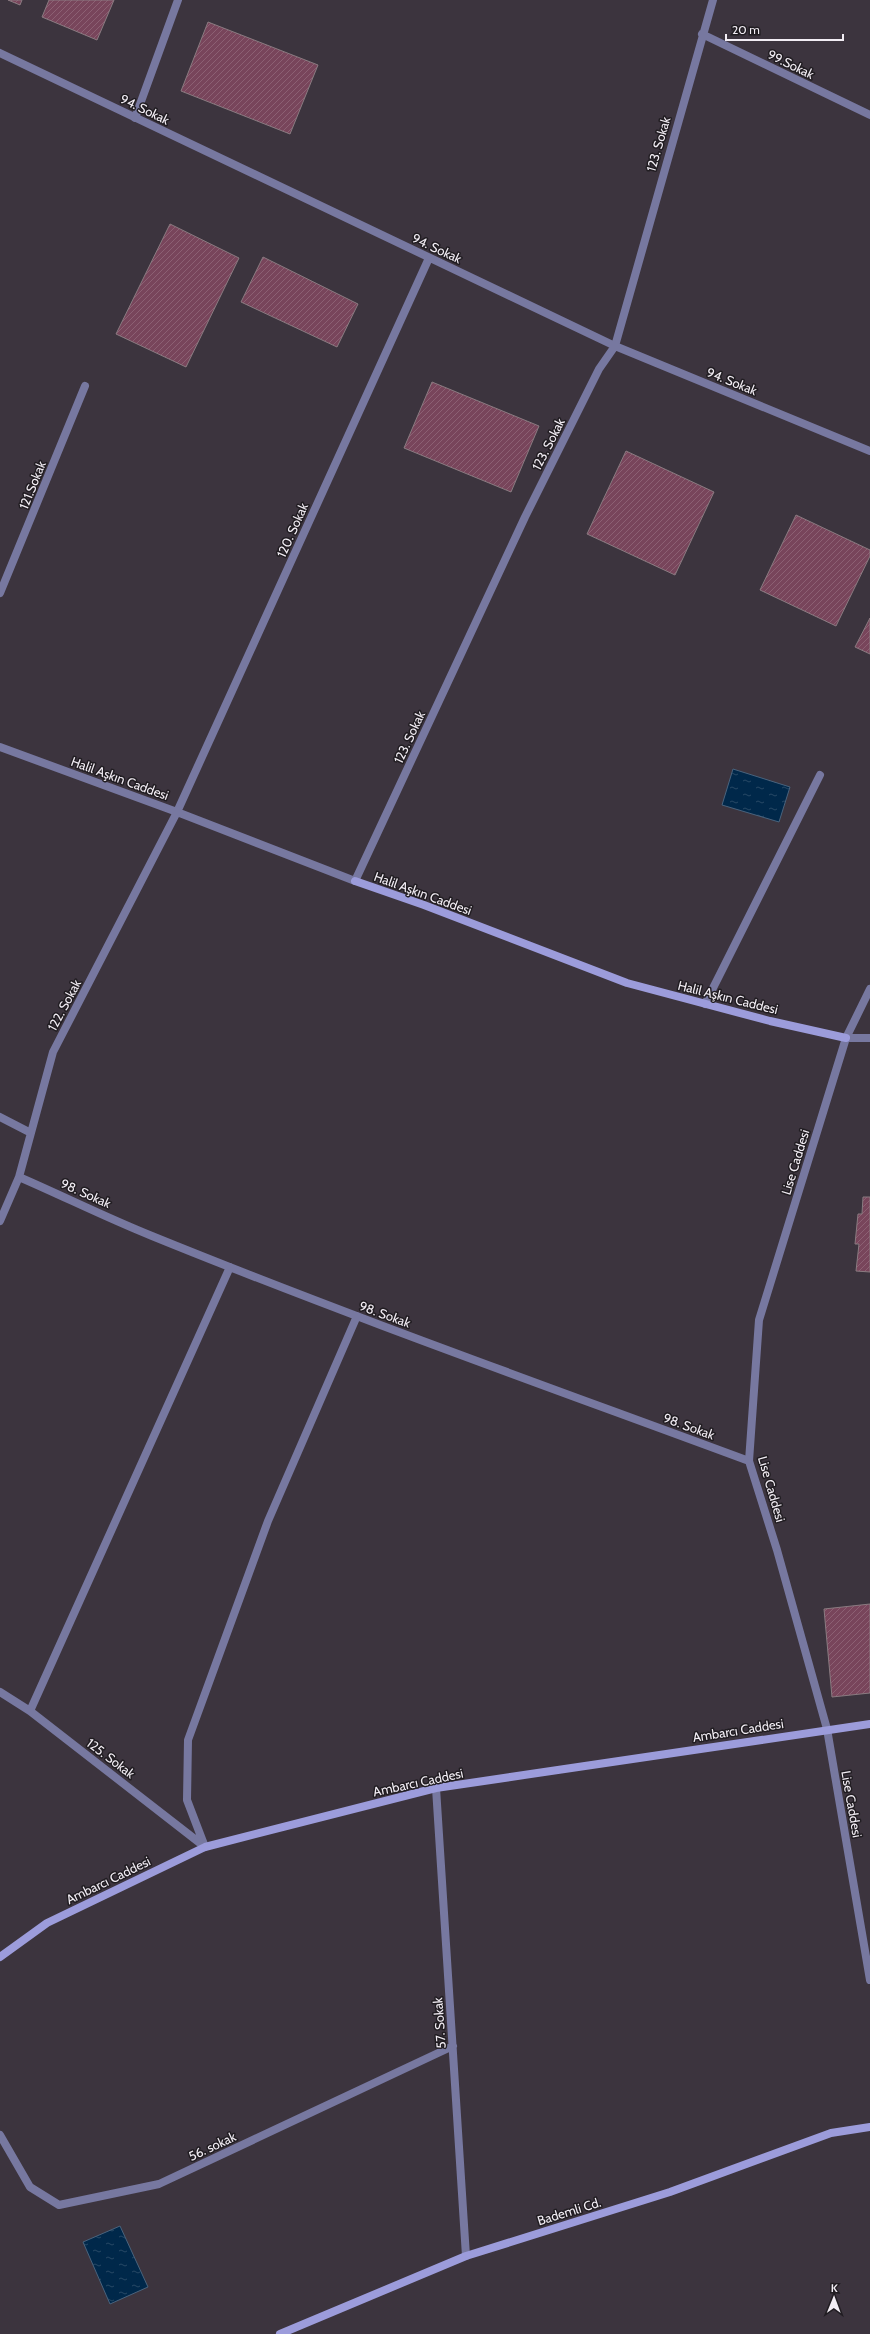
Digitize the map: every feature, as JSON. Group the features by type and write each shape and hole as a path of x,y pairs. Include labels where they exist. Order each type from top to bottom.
{"street":[{"path":"135,118 178,0"},
{"name":"123. Sokak","path":"355,881 525,517 599,369 615,346 702,34 713,0"},
{"name":"99.Sokak","path":"702,34 870,115"},
{"name":"94. Sokak","path":"0,53 615,346 870,452"},
{"name":"120. Sokak","path":"177,812 429,258"},
{"name":"121.Sokak","path":"0,593 85,386"},
{"name":"Halil Aşkın Caddesi","path":"0,747 177,812 355,881 424,905 627,983 846,1038"},
{"path":"706,1004 820,775"},
{"name":"122. Sokak","path":"0,1221 19,1177 53,1052 177,812"},
{"name":"Lise Caddesi","path":"870,988 846,1038 759,1320 749,1461 777,1550 827,1729 870,1980"},
{"path":"846,1038 870,1038"},
{"path":"0,1117 31,1133"},
{"name":"98. Sokak","path":"19,1177 150,1235 357,1316 749,1461"},
{"path":"30,1711 230,1266"},
{"path":"205,1847 187,1800 188,1740 268,1521 357,1316"},
{"name":"125. Sokak","path":"0,1692 30,1711 205,1847"},
{"name":"Ambarcı Caddesi","path":"0,1958 47,1923 205,1847 436,1788 827,1729 870,1724"},
{"name":"57. Sokak","path":"436,1788 466,2256"},
{"name":"56. sokak","path":"0,2135 30,2187 59,2205 159,2184 453,2046"},
{"name":"Bademli Cd.","path":"280,2334 466,2256 670,2192 831,2133 870,2127"}],"water":[{"path":"733,769 790,787 779,822 722,805"},
{"path":"120,2226 148,2287 110,2304 83,2242"}],"building":[{"path":"8,0 22,0 20,5"},
{"path":"49,0 114,0 97,40 42,17"},
{"path":"208,22 318,65 290,134 181,91"},
{"path":"170,224 239,258 186,367 116,334"},
{"path":"263,257 358,304 337,347 241,302"},
{"path":"432,382 539,426 511,492 404,448"},
{"path":"626,451 714,492 675,575 587,534"},
{"path":"796,515 870,550 870,556 836,626 760,590"},
{"path":"870,618 870,654 855,647"},
{"path":"863,1197 870,1197 870,1272 856,1271 859,1244 855,1244 858,1214 862,1214"},
{"path":"870,1604 870,1693 832,1697 824,1609"}]}
